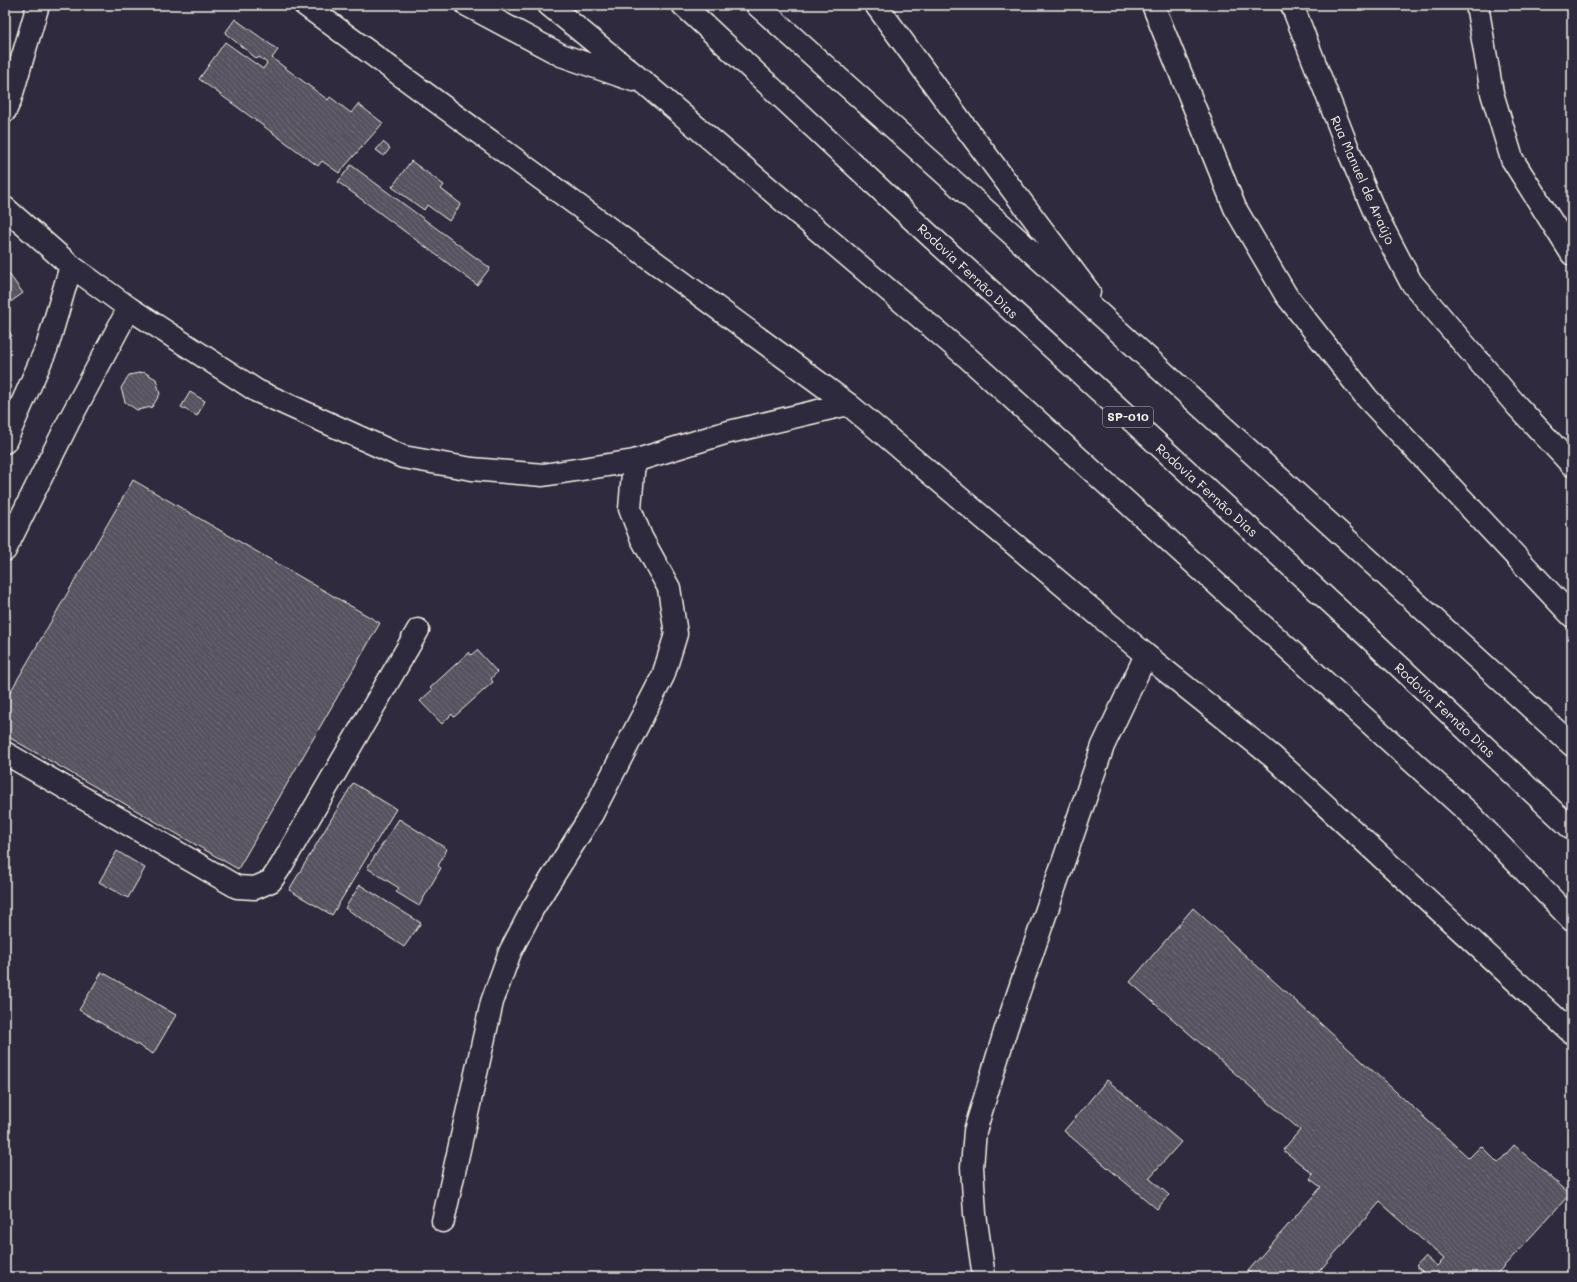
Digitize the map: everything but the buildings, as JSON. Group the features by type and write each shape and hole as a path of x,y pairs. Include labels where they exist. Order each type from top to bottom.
{"main road":[{"path":"5,111 10,100 38,5"},
{"path":"305,5 848,404 1146,655 1273,757 1572,1033"},
{"path":"468,5 561,56 647,85"},
{"path":"549,5 647,85 979,368 1469,813 1572,920"},
{"name":"Rodovia Fernão Dias","path":"683,5 926,232 1364,633 1572,829"},
{"path":"757,5 1012,234 1572,745"},
{"path":"876,5 962,124 1124,337"},
{"path":"1153,5 1235,208 1286,295 1367,398 1572,616"},
{"name":"Rua Manuel de Araújo","path":"1292,5 1368,198 1411,282 1517,406 1572,465"},
{"path":"1477,5 1492,93 1512,159 1572,254"},
{"path":"5,208 71,266 130,308 257,391 403,457 472,469 543,475 634,461 725,433 848,404"},
{"path":"5,442 47,347 71,266"},
{"path":"5,550 69,421 130,308"},
{"path":"443,1221 492,1002 510,952 533,908 592,814 662,676 676,634 670,588 641,538 630,509 634,461"},
{"path":"5,753 237,886 255,888 271,881 281,866 418,630"},
{"path":"984,1277 975,1214 972,1167 975,1131 1006,1029 1103,746 1146,655"}]}
